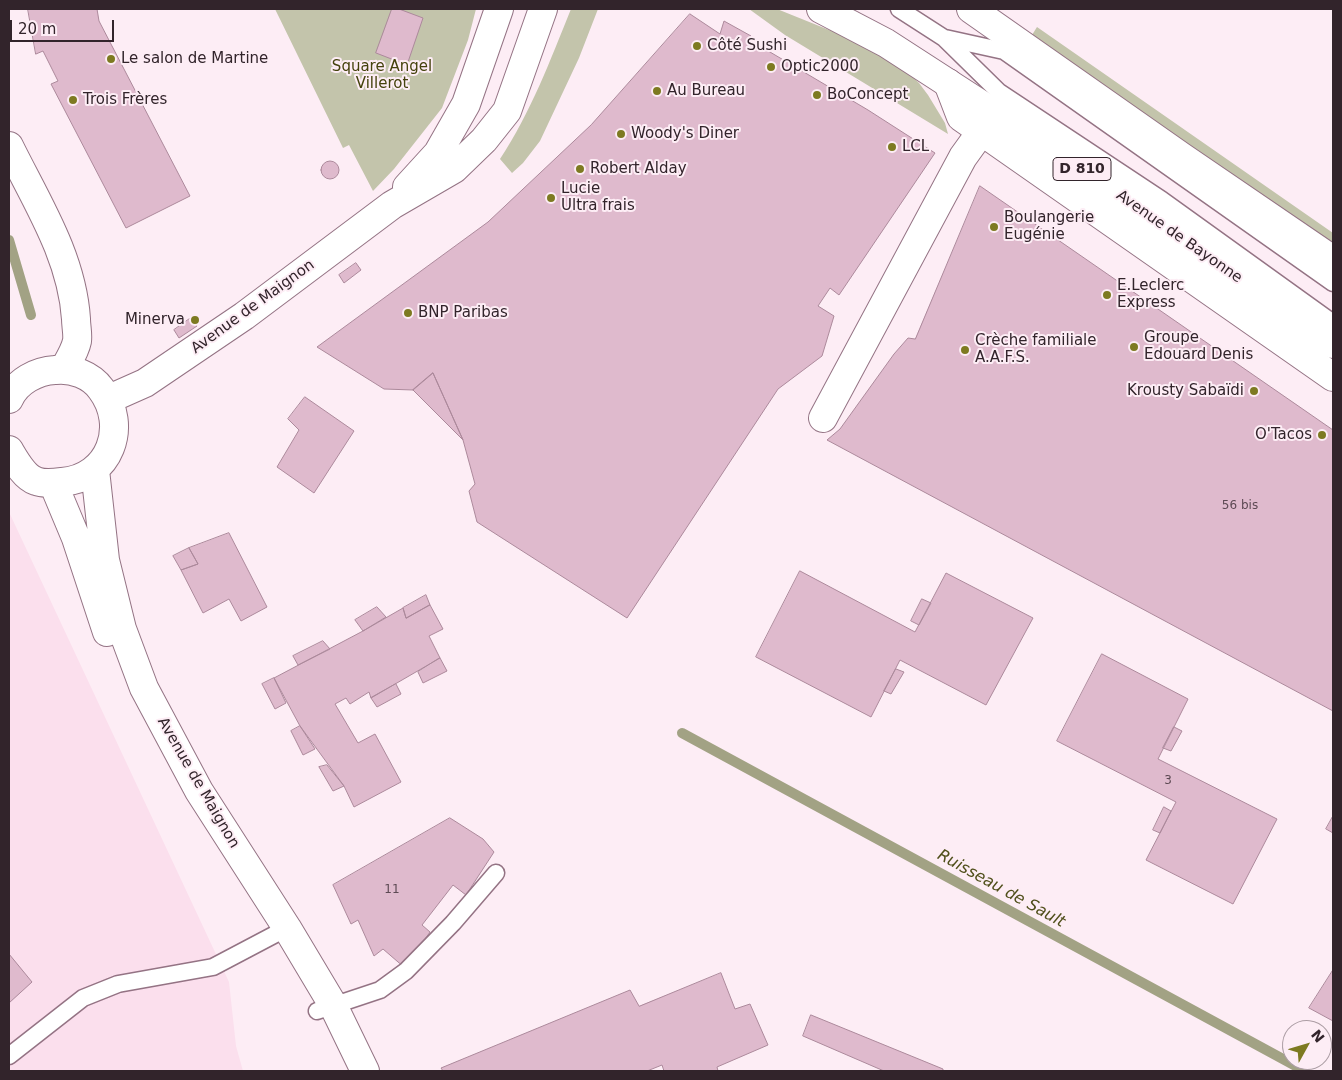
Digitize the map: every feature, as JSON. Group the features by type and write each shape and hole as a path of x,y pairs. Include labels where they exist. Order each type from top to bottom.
{"street":[{"name":"Avenue de Maignon","path":"392,205 438,153 466,104 499,9"},
{"name":"Avenue de Maignon","path":"108,399 145,383 244,316 392,205 454,169 484,140 507,111 544,9"},
{"name":"Avenue de Bayonne","path":"821,9 886,43 1107,186 1333,344"},
{"path":"971,9 1333,260"},
{"name":"Avenue de Bayonne","path":"948,83 961,117 1333,377"},
{"path":"823,418 963,157 981,132"},
{"path":"9,146 56,240 68,269 75,300 77,340 74,351 64,369"},
{"path":"9,395 25,380 43,371 64,369 82,374 97,384 108,399 115,417 114,437 108,455 95,470 71,481 53,483 35,481 19,466 9,450"},
{"name":"Avenue de Maignon","path":"95,470 105,560 122,629 144,688 199,791 279,932 365,1071"},
{"name":"Avenue de Maignon","path":"53,483 76,538 101,616 130,694 166,761 279,932"},
{"name":"Avenue de Maignon","path":"325,1008 346,1071"}],"lane":[{"path":"899,9 944,38 999,92 1162,200 1333,323"},
{"path":"944,38 1004,52 1333,283"},
{"path":"325,1008 380,990 406,971 453,923 496,873"},
{"path":"9,1056 83,998 118,984 213,968 279,932"}],"shaded area":[{"path":"9,512 229,982 236,1046 243,1071 9,1071"}],"green space":[{"name":"Square Angel Villerot","path":"275,9 476,9 468,40 442,108 394,169 373,191 349,145 343,148"},
{"path":"571,9 598,9 579,58 540,141 523,163 512,173 500,159 531,105"},
{"path":"749,9 777,9 854,40 904,68 928,95 945,123 948,134 785,35"},
{"path":"1037,27 1333,233 1333,249 1032,35"}],"building":[{"path":"28,9 97,9 99,21 190,196 126,228 51,84 58,81 43,51 36,54"},
{"path":"392,9 399,9 423,18 407,65 376,53"},
{"path":"690,14 720,34 724,21 751,36 748,39 868,110 935,153 839,295 830,288 818,306 834,316 822,356 778,389 627,618 477,522 469,491 475,484 463,440 433,373 413,390 384,389 317,347 488,222 591,125"},
{"path":"326,161 334,161 339,166 337,177 326,179 321,174 321,166"},
{"path":"980,186 1333,430 1333,711 827,440 840,429 894,354 908,338 915,339"},
{"path":"356,263 361,270 344,283 339,275"},
{"path":"191,318 197,326 179,338 174,330"},
{"path":"433,373 463,440 413,390"},
{"path":"305,397 354,431 314,493 277,467 299,430 288,419"},
{"path":"229,533 267,607 241,621 229,599 203,613 181,570 198,564 189,548"},
{"path":"189,548 198,564 181,570 173,556"},
{"path":"800,571 915,632 946,573 1033,618 986,705 900,660 871,717 756,657"},
{"path":"426,595 430,605 406,618 403,608"},
{"path":"922,599 931,603 919,625 911,621"},
{"path":"430,605 443,629 429,636 440,658 371,698 369,692 350,704 346,698 335,704 358,743 375,734 401,782 354,807 344,786 300,726 274,678 403,608 406,618"},
{"path":"377,607 386,617 363,631 355,620"},
{"path":"323,641 330,649 298,665 293,656"},
{"path":"1102,654 1188,699 1158,759 1277,819 1233,904 1146,860 1176,802 1057,741"},
{"path":"440,658 447,671 423,683 418,672"},
{"path":"896,669 904,672 891,694 884,691"},
{"path":"274,678 286,703 275,709 262,684"},
{"path":"396,684 401,694 377,707 371,698"},
{"path":"300,726 315,749 303,755 291,731"},
{"path":"1174,727 1182,731 1171,751 1163,748"},
{"path":"327,765 344,786 333,791 319,767"},
{"path":"1164,807 1171,811 1160,833 1153,830"},
{"path":"1333,816 1333,833 1326,829"},
{"path":"450,818 483,839 494,852 466,895 453,885 422,925 430,932 405,968 383,949 374,956 358,920 351,924 333,885"},
{"path":"9,954 32,982 9,1003"},
{"path":"1333,970 1333,1021 1309,1008"},
{"path":"721,973 735,1009 750,1004 768,1045 717,1067 718,1071 664,1071 662,1065 647,1071 443,1071 441,1068 630,990 639,1006"},
{"path":"811,1015 943,1069 943,1071 884,1071 803,1036"}],"waterway":[{"name":"Ruisseau de Sault","path":"9,240 31,315"},
{"name":"Ruisseau de Sault","path":"682,733 1305,1071"}],"place":[{"name":"Côté Sushi","path":"697,46"},
{"name":"Le salon de Martine","path":"111,59"},
{"name":"Optic2000","path":"771,67"},
{"name":"Au Bureau","path":"657,91"},
{"name":"BoConcept","path":"817,95"},
{"name":"Trois Frères","path":"73,100"},
{"name":"Woody's Diner","path":"621,134"},
{"name":"LCL","path":"892,147"},
{"name":"Robert Alday","path":"580,169"},
{"name":"Lucie Ultra frais","path":"551,198"},
{"name":"Boulangerie Eugénie","path":"994,227"},
{"name":"E.Leclerc Express","path":"1107,295"},
{"name":"BNP Paribas","path":"408,313"},
{"name":"Minerva","path":"195,320"},
{"name":"Groupe Edouard Denis","path":"1134,347"},
{"name":"Crèche familiale A.A.F.S.","path":"965,350"},
{"name":"Krousty Sabaïdi","path":"1254,391"},
{"name":"O'Tacos","path":"1322,435"}]}
